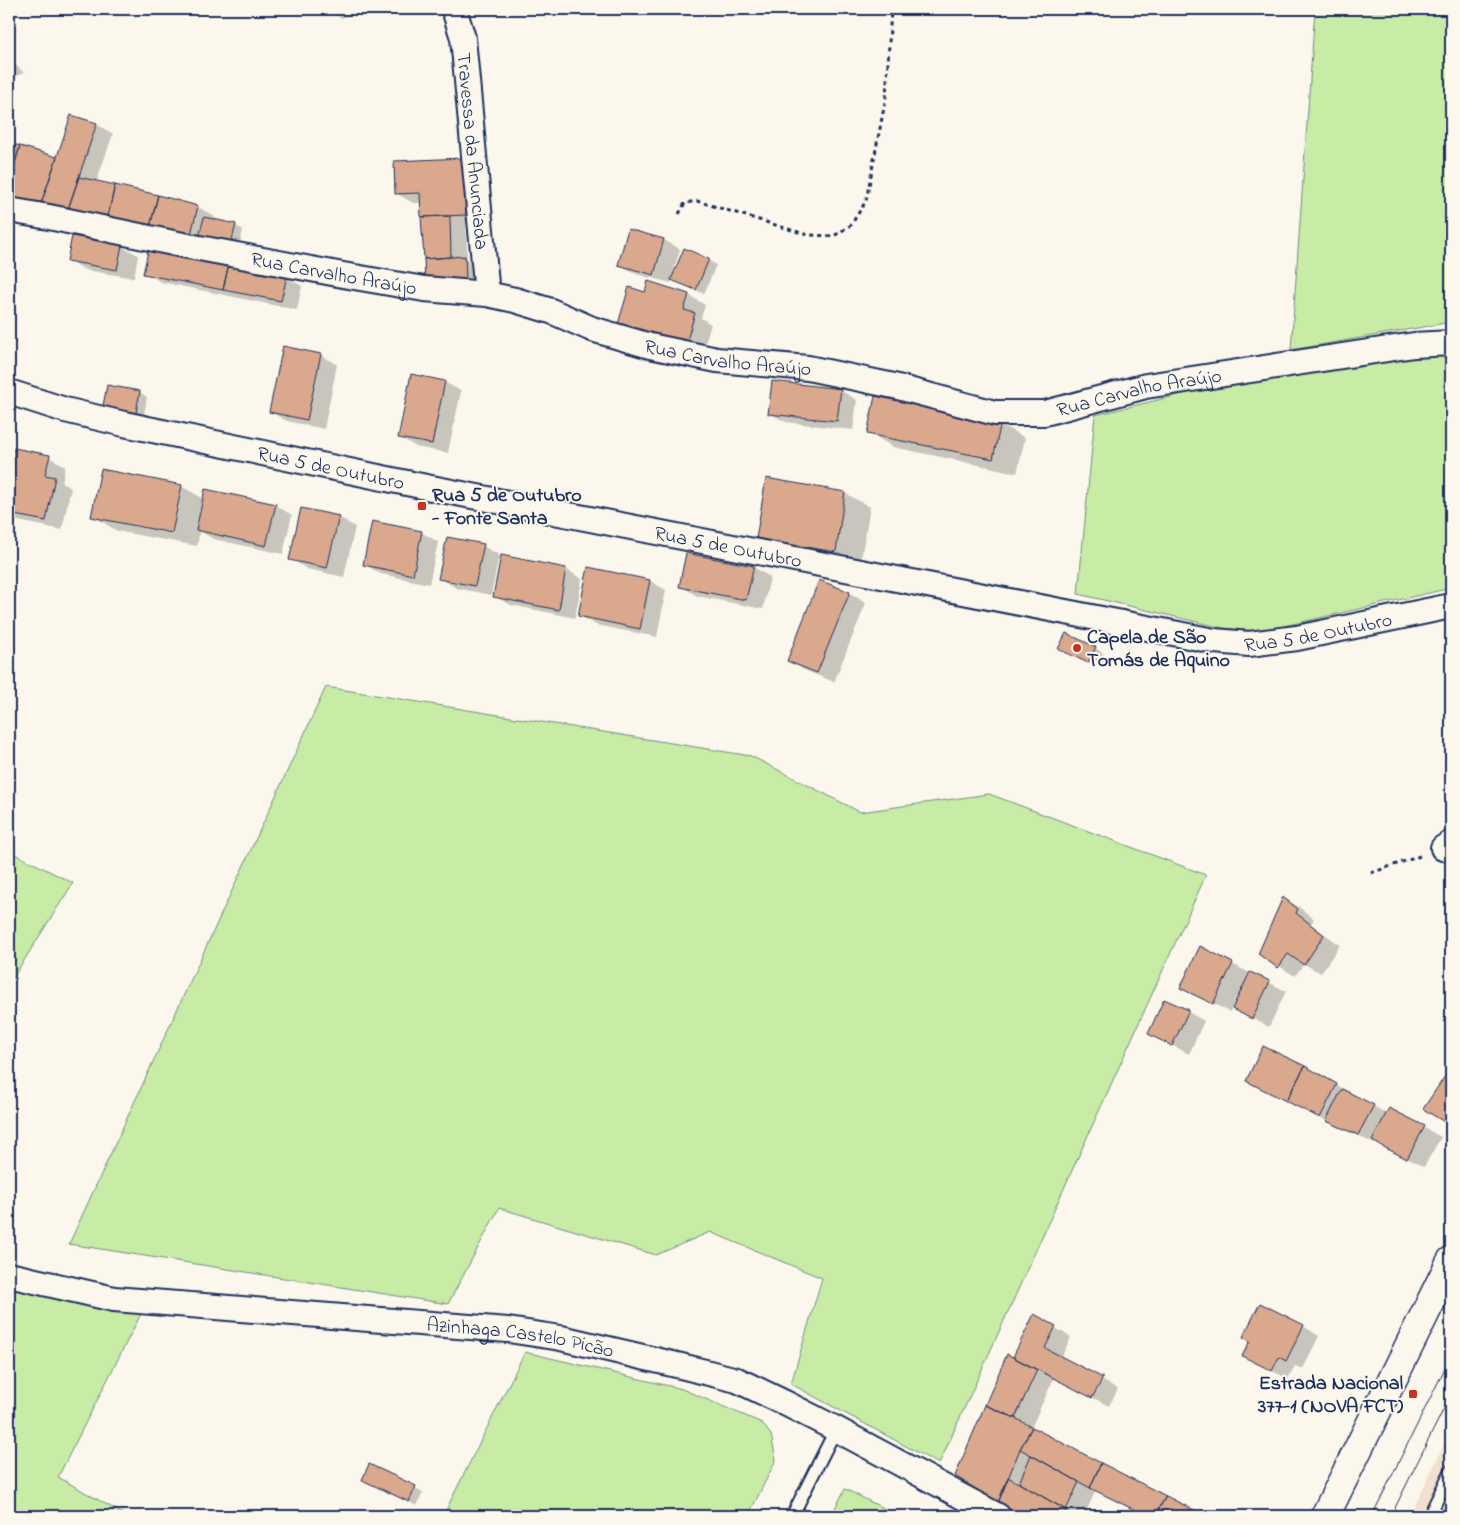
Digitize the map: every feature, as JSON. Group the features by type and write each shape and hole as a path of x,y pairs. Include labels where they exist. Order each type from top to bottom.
{"main road":[{"path":"1325,1516 1451,1261"}],"street":[{"name":"Travessa da Anunciada","path":"454,9 463,38 487,294"},
{"name":"Rua Carvalho Araújo","path":"9,210 188,246 424,289 487,294 551,311 592,329 650,346 717,360 808,368 894,386 995,412 1045,413 1146,386 1414,345 1451,343"},
{"name":"Rua 5 de Outubro","path":"9,392 64,410 124,424 416,485 1214,641 1249,644 1297,638 1451,606"},
{"name":"Azinhaga Castelo Picão","path":"9,1275 114,1299 508,1330 561,1338 681,1366 737,1380 836,1429 998,1516"}],"lane":[{"path":"792,1516 836,1429"},
{"path":"1429,1516 1451,1471"}],"path":[{"path":"679,214 685,203 697,201 808,235 834,236 851,225 866,201 886,97 891,9"},
{"path":"1370,872 1448,847"}],"shaded area":[{"path":"1451,1430 1451,1516 1410,1516"}],"green space":[{"path":"1315,9 1451,9 1451,324 1446,323 1291,350"},
{"path":"1451,352 1451,588 1256,631 1223,628 1078,594 1095,415 1208,388 1417,354"},
{"path":"326,687 751,756 860,812 989,794 1206,875 939,1464 791,1384 822,1278 710,1232 656,1255 499,1208 448,1304 69,1244"},
{"path":"9,851 73,883 9,984"},
{"path":"9,1275 147,1302 58,1477 127,1516 9,1516"},
{"path":"525,1352 682,1389 762,1423 771,1435 776,1460 748,1516 443,1516"},
{"path":"845,1489 899,1516 831,1516"}],"building":[{"path":"71,115 97,123 66,215 40,207"},
{"path":"9,143 20,146 9,183"},
{"path":"20,146 57,157 40,207 9,196 9,183"},
{"path":"464,158 466,215 421,217 420,193 395,194 394,161"},
{"path":"79,177 115,185 107,220 66,215"},
{"path":"115,185 158,195 149,231 107,220"},
{"path":"158,195 198,206 189,242 149,231"},
{"path":"450,216 451,257 424,259 421,217"},
{"path":"204,217 236,224 230,248 198,241"},
{"path":"628,229 664,239 654,275 618,265"},
{"path":"72,236 122,245 117,270 67,261"},
{"path":"149,247 229,263 223,290 143,274"},
{"path":"684,248 709,259 696,290 671,280"},
{"path":"465,256 466,280 425,282 424,259"},
{"path":"229,263 287,276 281,301 223,290"},
{"path":"648,281 689,294 684,310 695,313 686,344 618,324 629,287 645,292"},
{"path":"283,346 321,354 307,420 269,412"},
{"path":"411,374 445,381 432,444 398,438"},
{"path":"772,381 841,389 837,421 768,414"},
{"path":"107,385 140,391 135,418 102,411"},
{"path":"875,396 1001,422 993,459 867,434"},
{"path":"14,448 50,455 45,475 55,477 46,521 9,514 9,471"},
{"path":"101,469 182,485 172,533 91,517"},
{"path":"766,478 845,492 836,552 756,539"},
{"path":"205,489 276,504 266,546 196,530"},
{"path":"301,508 339,516 327,568 289,560"},
{"path":"372,521 422,531 413,575 363,565"},
{"path":"447,537 484,544 475,586 438,579"},
{"path":"686,553 754,566 746,600 679,587"},
{"path":"501,555 566,568 559,610 493,597"},
{"path":"588,567 650,580 640,629 578,616"},
{"path":"819,580 850,592 817,673 787,661"},
{"name":"Capela de São Tomás de Aquino","path":"1066,633 1096,647 1088,663 1058,649"},
{"path":"1283,897 1298,909 1296,913 1324,935 1304,965 1288,954 1278,968 1258,954"},
{"path":"1200,946 1233,963 1213,1004 1180,988"},
{"path":"1250,972 1270,981 1252,1019 1232,1009"},
{"path":"1164,999 1189,1010 1172,1046 1148,1034"},
{"path":"1263,1046 1305,1066 1286,1101 1246,1081"},
{"path":"1305,1066 1337,1084 1320,1118 1286,1101"},
{"path":"1447,1073 1451,1075 1451,1115 1446,1123 1423,1109"},
{"path":"1342,1089 1374,1105 1358,1135 1326,1121"},
{"path":"1389,1108 1425,1126 1407,1159 1372,1141"},
{"path":"1260,1303 1304,1325 1286,1361 1279,1357 1272,1371 1242,1356 1250,1341 1243,1337"},
{"path":"1034,1314 1056,1326 1045,1348 1103,1378 1092,1398 1013,1357"},
{"path":"1007,1354 1037,1370 1015,1418 985,1405"},
{"path":"985,1405 1032,1427 1020,1449 998,1503 955,1476"},
{"path":"1032,1427 1101,1463 1090,1488 1020,1449"},
{"path":"1031,1455 1079,1482 1066,1510 1019,1483"},
{"path":"1101,1463 1166,1496 1155,1516 1147,1516 1090,1488"},
{"path":"369,1464 416,1486 409,1502 362,1480"},
{"path":"1008,1477 1066,1510 1063,1516 1022,1516 998,1503"},
{"path":"1166,1496 1206,1516 1155,1516"}],"tram line":[{"path":"1372,1516 1451,1356"},
{"path":"1391,1516 1451,1394"}],"place":[{"name":"Rua 5 de Outubro - Fonte Santa","path":"422,506"},
{"name":"Capela de São Tomás de Aquino","path":"1077,648"},
{"name":"Estrada Nacional 377-1 (NOVA FCT)","path":"1413,1394"}]}
